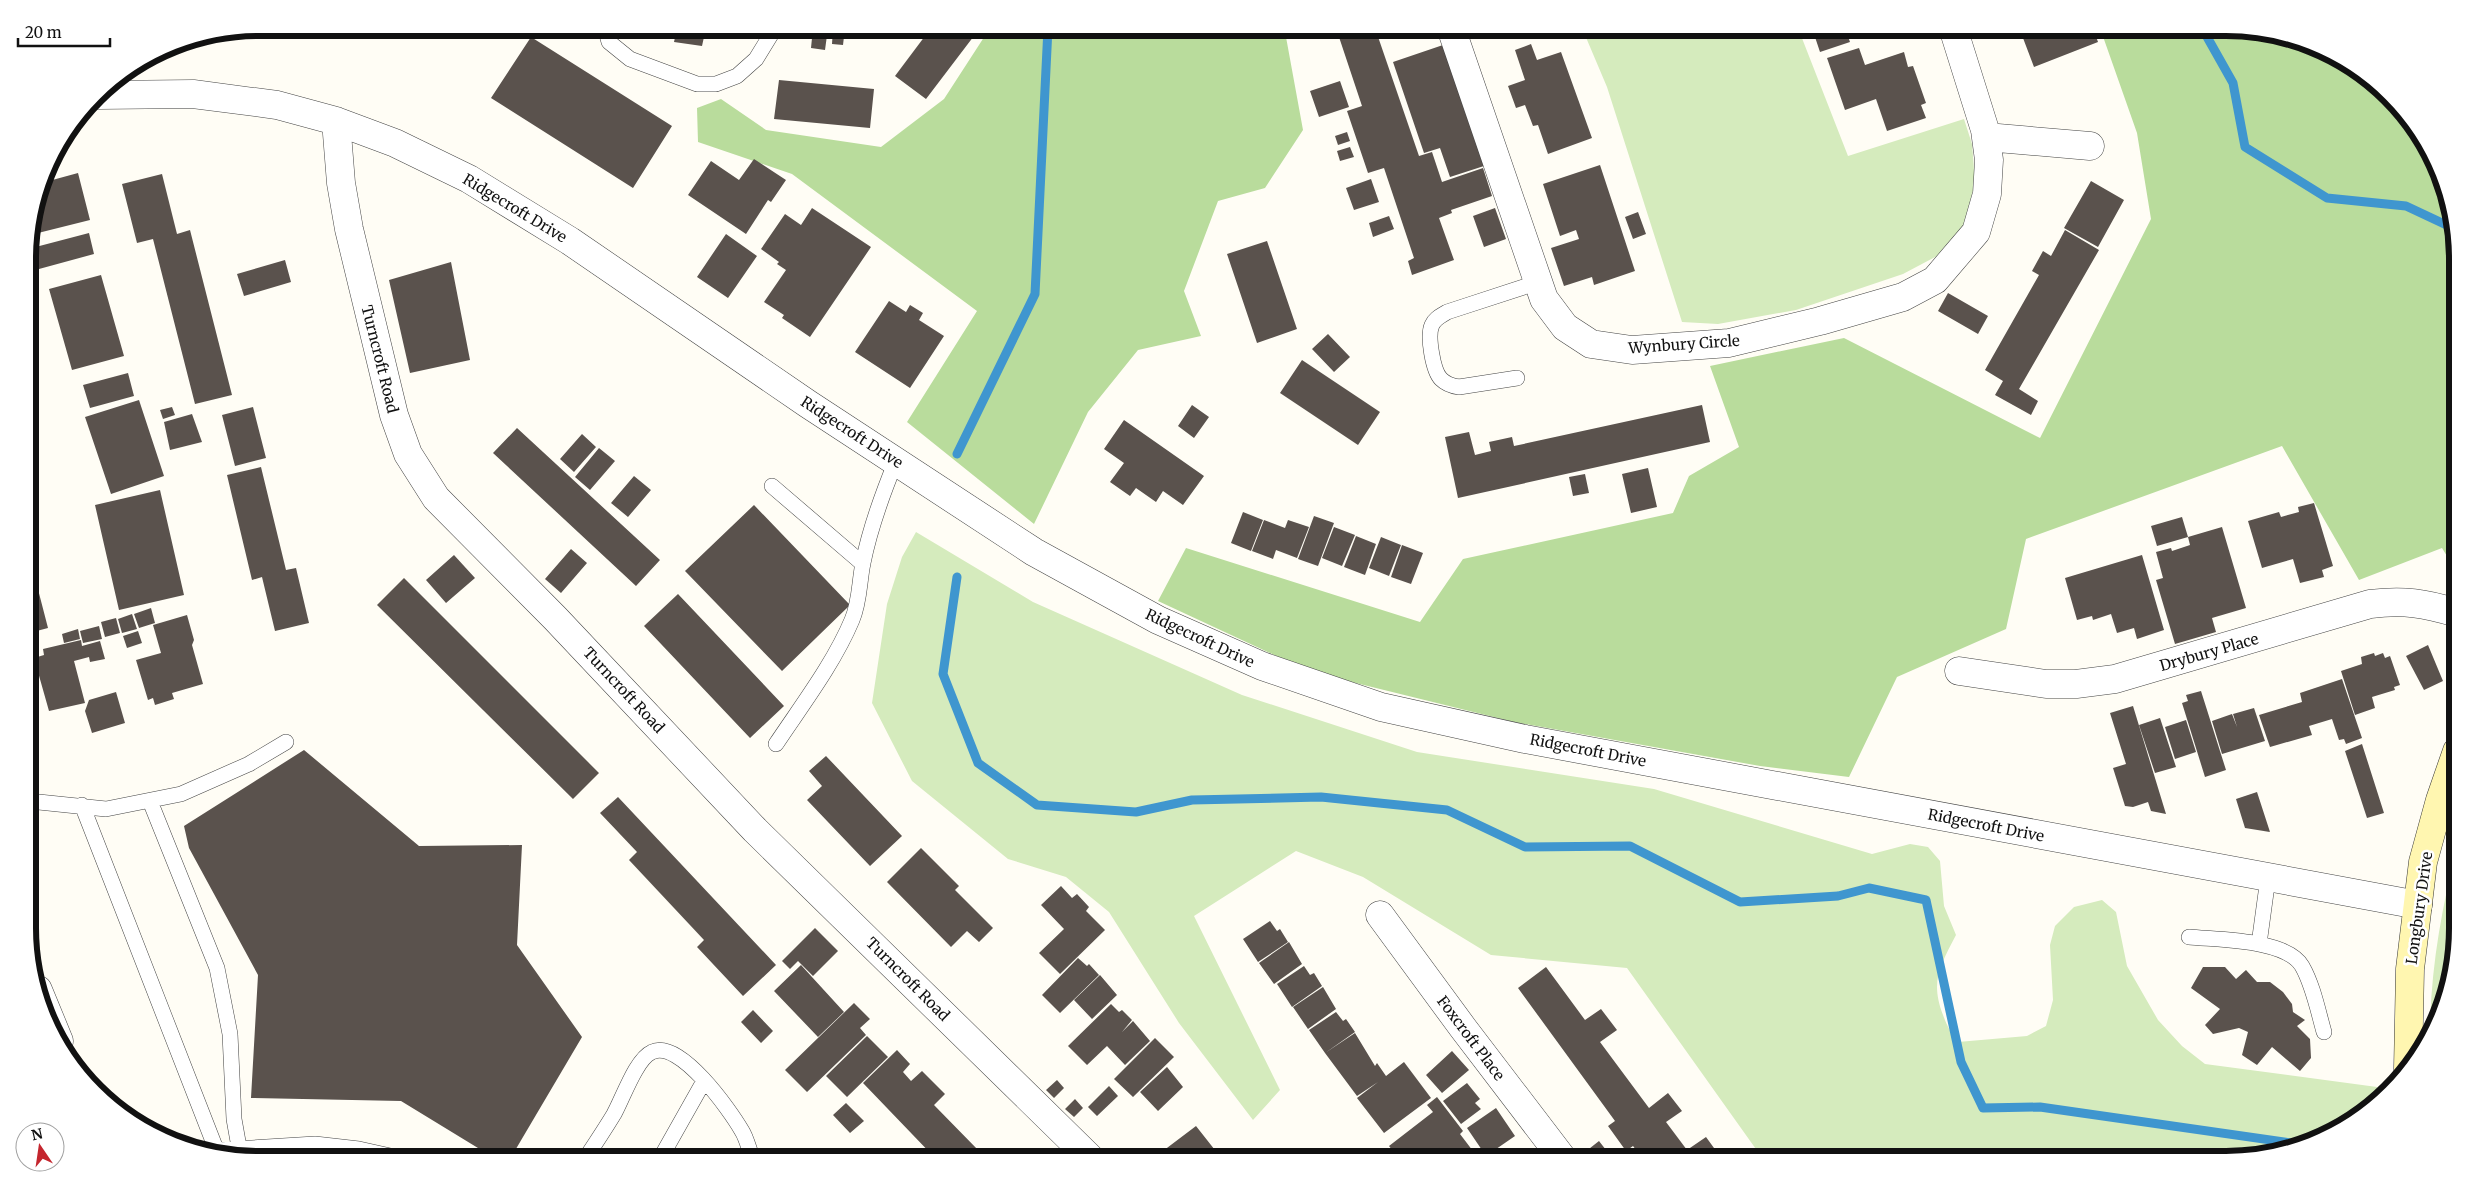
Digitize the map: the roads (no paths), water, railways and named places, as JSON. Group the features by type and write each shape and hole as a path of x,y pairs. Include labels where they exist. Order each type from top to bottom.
{"street":[{"name":"Wynbury Circle","path":"1454,36 1544,299 1565,327 1591,344 1632,350 1729,343 1820,321 1903,297 1936,280 1976,232 1987,194 1989,160 1986,137 1955,36"},
{"name":"Ridgecroft Drive","path":"109,95 193,94 277,105 336,121 395,143 469,179 570,241 1034,552 1158,620 1262,666 1381,706 1525,739 2418,905"},
{"name":"Turncroft Road","path":"336,121 341,183 349,229 392,406 408,454 436,498 555,618 755,830 1084,1151"},
{"path":"1986,137 2090,146"},
{"name":"Drybury Place","path":"1959,671 2046,684 2076,684 2115,680 2370,604 2400,601 2425,604 2449,611"},
{"name":"Longbury Drive","path":"2408,1056 2410,970 2423,862 2449,774"},
{"name":"Foxcroft Place","path":"1380,915 1557,1151"}],"lane":[{"path":"608,36 610,42 630,59 697,84 716,84 737,76 756,59 770,36"},
{"path":"1517,378 1459,388 1450,386 1439,378 1429,340 1432,325 1437,318 1447,312 1539,282"},
{"path":"776,744 818,682 852,620 859,599 863,564 872,522 896,461"},
{"path":"772,486 863,564"},
{"path":"36,802 106,809 182,794 214,781 286,742"},
{"path":"150,801 217,968 230,1034 234,1112 239,1147"},
{"path":"82,805 215,1146"},
{"path":"2258,944 2268,878"},
{"path":"2189,937 2258,944 2284,950 2295,956 2302,965 2324,1032"},
{"path":"591,1151 614,1113 641,1062 652,1052 663,1050 676,1054 704,1081 743,1132 750,1151"},
{"path":"665,1151 704,1081"},
{"path":"228,1149 315,1144 367,1151"}],"waterway":[{"path":"957,454 1035,294 1048,36"},
{"path":"2207,36 2233,83 2245,147 2327,198 2406,206 2446,225"},
{"path":"957,577 943,674 978,763 1037,805 1136,812 1192,800 1321,797 1447,810 1525,847 1630,846 1740,902 1838,896 1869,888 1926,900 1961,1062 1983,1108 2040,1107 2286,1142"}]}
